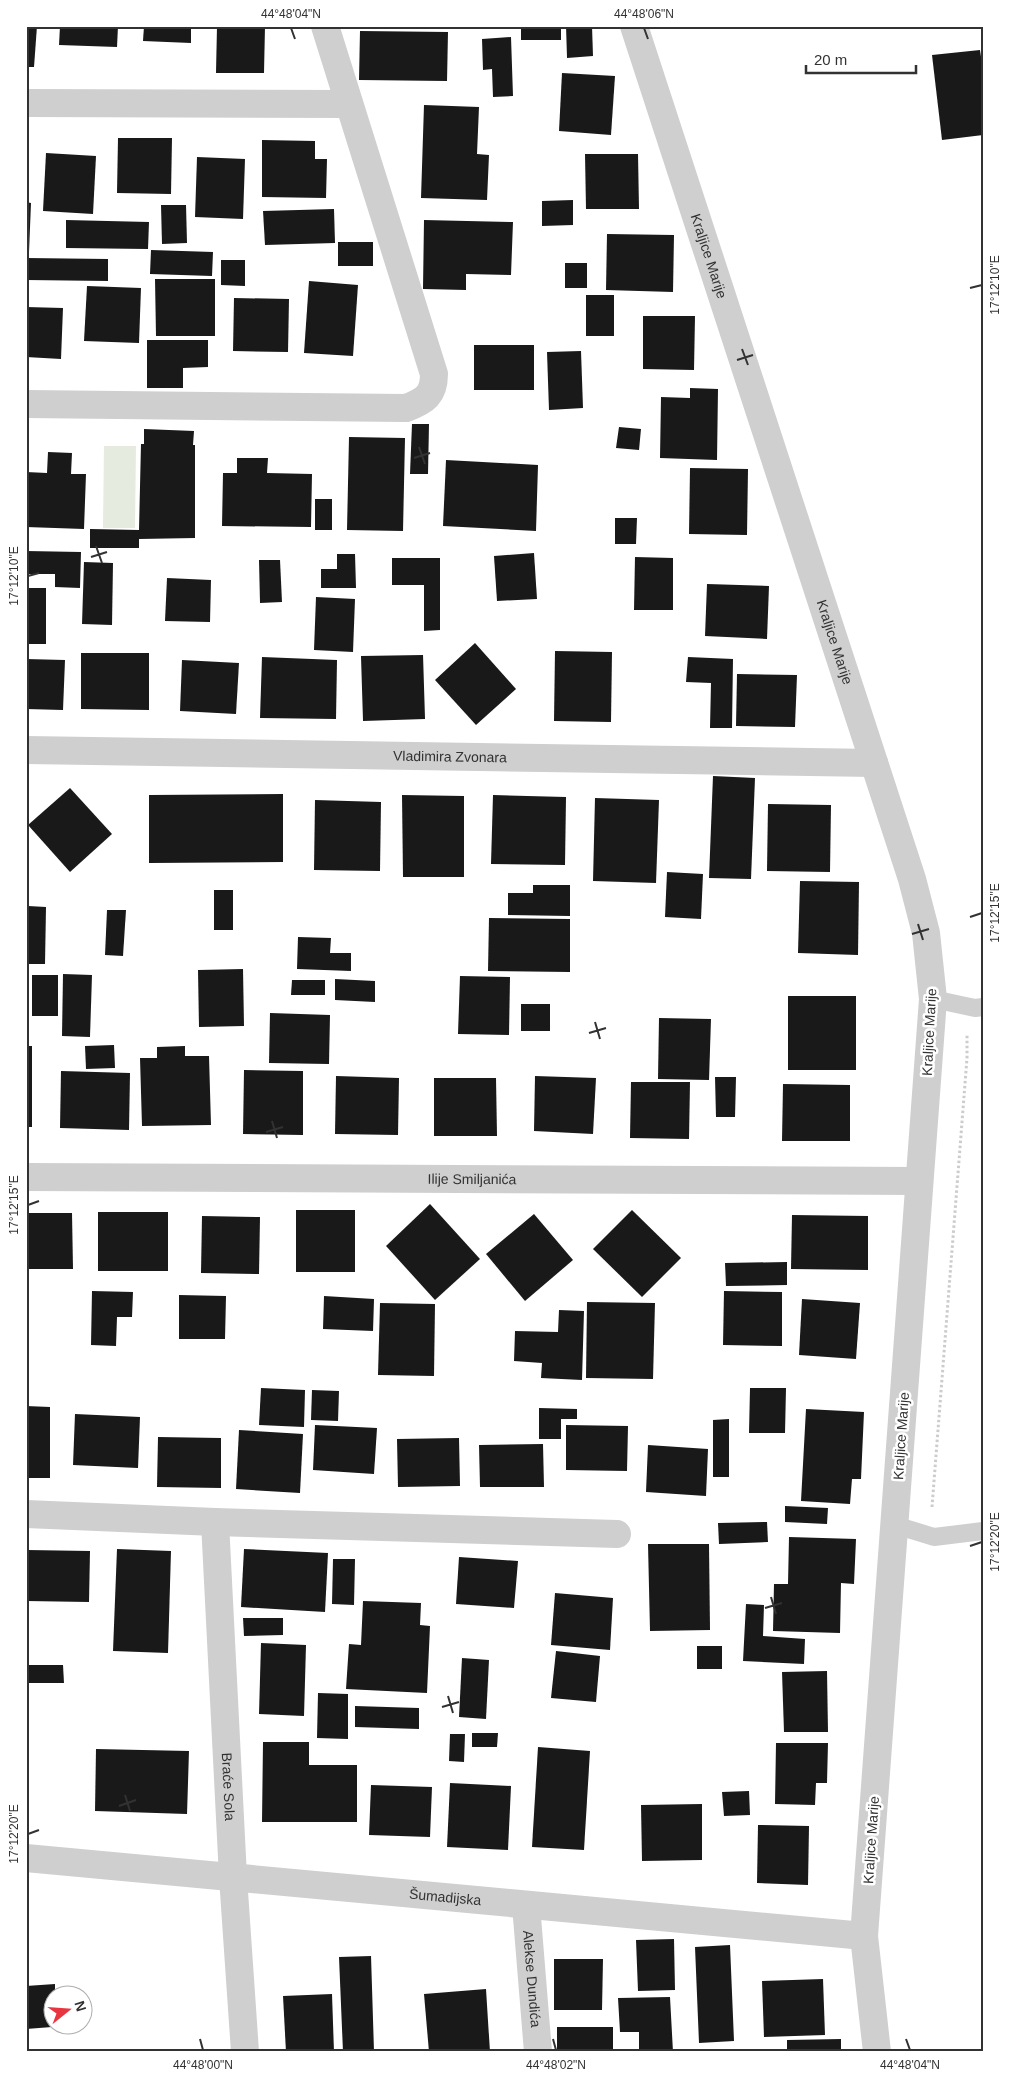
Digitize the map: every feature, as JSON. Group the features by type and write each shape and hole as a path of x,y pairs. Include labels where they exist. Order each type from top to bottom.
{"street":[{"path":"26,404 406,408 418,404 428,396 434,386 434,374 325,26"},
{"name":"Kraljice Marije","path":"634,26 912,879 926,933 932,999 864,1936 877,2052"},
{"path":"26,103 349,104"},
{"name":"Vladimira Zvonara","path":"26,750 874,763"},
{"name":"Ilije Smiljanića","path":"26,1177 919,1181"},
{"path":"26,1514 215,1522 617,1534"},
{"name":"Braće Sola","path":"215,1522 244,2052"},
{"name":"Šumadijska","path":"26,1858 864,1936"},
{"name":"Alekse Dundića","path":"526,1906 538,2052"}],"lane":[{"path":"932,999 974,1007"},
{"path":"895,1525 934,1537 983,1531"}],"path":[{"path":"929,1535 967,1058 974,1007"}],"shaded area":[{"path":"104,446 136,446 135,528 103,528"}],"building":[{"path":"26,26 37,26 34,67 26,67"},
{"path":"60,26 118,26 117,47 59,45"},
{"path":"144,26 191,26 191,43 143,41"},
{"path":"217,26 265,26 264,73 216,73"},
{"path":"521,26 561,26 561,40 521,40"},
{"path":"566,26 592,26 593,56 567,58"},
{"path":"360,31 448,32 447,81 359,80"},
{"path":"511,37 513,96 493,97 492,69 483,70 482,39"},
{"path":"980,50 983,70 983,135 942,140 932,55"},
{"path":"562,73 615,76 611,135 559,131"},
{"path":"424,105 479,107 477,154 489,155 487,200 421,198"},
{"path":"118,138 172,138 171,194 117,193"},
{"path":"262,140 315,141 315,159 327,159 326,198 262,197"},
{"path":"46,153 96,156 93,214 43,211"},
{"path":"585,154 638,154 639,209 586,209"},
{"path":"197,157 245,159 243,219 195,217"},
{"path":"573,200 573,225 542,226 542,201"},
{"path":"26,202 31,203 29,252 26,252"},
{"path":"161,205 186,205 187,243 162,244"},
{"path":"334,209 335,243 265,245 263,211"},
{"path":"66,220 149,222 148,249 66,248"},
{"path":"424,220 513,222 511,275 466,274 466,290 423,289"},
{"path":"607,234 674,235 673,292 606,290"},
{"path":"338,242 373,242 373,266 338,266"},
{"path":"151,250 213,252 212,276 150,274"},
{"path":"26,258 108,259 108,281 26,280"},
{"path":"221,260 245,260 245,286 221,285"},
{"path":"565,263 587,263 587,288 565,288"},
{"path":"155,279 215,279 215,336 156,336"},
{"path":"309,281 358,285 353,356 304,353"},
{"path":"87,286 141,288 139,343 84,341"},
{"path":"586,295 614,295 614,336 586,336"},
{"path":"234,298 289,299 288,352 233,351"},
{"path":"26,307 63,308 61,359 26,357"},
{"path":"643,316 695,316 694,370 643,369"},
{"path":"147,340 208,340 208,367 183,368 183,388 147,388"},
{"path":"474,345 534,345 534,390 474,390"},
{"path":"581,351 583,408 549,410 547,352"},
{"path":"690,388 718,389 717,460 660,458 661,397 690,398"},
{"path":"412,424 429,424 428,474 410,474"},
{"path":"619,427 641,429 639,450 616,448"},
{"path":"144,429 194,431 195,538 139,539 139,548 90,548 90,529 139,530 141,444 144,444"},
{"path":"349,437 405,438 403,531 347,530"},
{"path":"48,452 72,453 71,474 86,474 84,529 26,527 26,472 47,473"},
{"path":"237,458 268,458 267,473 312,474 311,527 222,526 223,473 237,473"},
{"path":"446,460 538,465 536,531 443,526"},
{"path":"690,468 748,469 747,535 689,534"},
{"path":"315,499 332,499 332,530 315,530"},
{"path":"615,518 637,518 636,544 615,544"},
{"path":"26,551 81,552 80,588 55,587 55,574 26,574"},
{"path":"534,553 537,599 497,601 494,556"},
{"path":"337,554 355,554 356,588 321,588 321,569 337,569"},
{"path":"635,557 673,558 673,610 634,610"},
{"path":"392,558 440,558 440,630 424,631 424,585 392,585"},
{"path":"259,560 280,560 282,602 260,603"},
{"path":"84,562 113,563 112,625 82,624"},
{"path":"167,578 211,580 210,622 165,621"},
{"path":"707,584 769,586 767,639 705,636"},
{"path":"26,588 46,588 46,644 26,644"},
{"path":"316,597 355,599 353,652 314,650"},
{"path":"475,643 516,689 476,725 435,680"},
{"path":"555,651 612,652 611,722 554,721"},
{"path":"81,653 149,653 149,710 81,709"},
{"path":"423,655 425,719 363,721 361,656"},
{"path":"262,657 337,660 336,719 260,718"},
{"path":"688,657 733,659 732,728 710,728 711,683 686,682"},
{"path":"26,659 65,660 63,710 26,709"},
{"path":"182,660 239,663 236,714 180,711"},
{"path":"737,674 797,675 795,727 736,726"},
{"path":"713,776 755,778 751,879 709,878"},
{"path":"70,788 112,834 70,872 28,825"},
{"path":"283,794 283,862 149,863 149,795"},
{"path":"402,795 464,796 464,877 403,877"},
{"path":"493,795 566,797 565,865 491,864"},
{"path":"595,798 659,800 656,883 593,881"},
{"path":"315,800 381,802 380,871 314,870"},
{"path":"768,804 831,805 830,872 767,871"},
{"path":"667,872 703,874 701,919 665,917"},
{"path":"800,881 859,882 858,955 798,953"},
{"path":"533,885 570,885 570,916 508,915 508,893 533,893"},
{"path":"214,890 233,890 233,930 214,930"},
{"path":"28,906 46,907 45,964 27,964"},
{"path":"107,910 126,910 123,956 105,955"},
{"path":"489,918 570,919 570,972 488,971"},
{"path":"298,937 331,938 330,953 351,953 351,971 297,969"},
{"path":"243,969 244,1026 199,1027 198,970"},
{"path":"63,974 92,975 90,1037 62,1036"},
{"path":"32,975 58,975 58,1016 32,1016"},
{"path":"460,976 510,977 509,1035 458,1034"},
{"path":"335,979 375,981 375,1002 335,1000"},
{"path":"292,980 325,980 325,995 291,995"},
{"path":"788,996 856,996 856,1070 788,1070"},
{"path":"521,1004 550,1004 550,1031 521,1031"},
{"path":"270,1013 330,1015 329,1064 269,1063"},
{"path":"659,1018 711,1019 709,1080 658,1079"},
{"path":"114,1045 115,1068 86,1069 85,1046"},
{"path":"26,1046 32,1046 32,1127 26,1127"},
{"path":"185,1046 185,1056 209,1056 211,1125 142,1126 140,1058 157,1058 157,1047"},
{"path":"244,1070 303,1071 303,1135 243,1134"},
{"path":"61,1071 130,1073 129,1130 60,1128"},
{"path":"336,1076 399,1078 398,1135 335,1134"},
{"path":"535,1076 596,1078 593,1134 534,1131"},
{"path":"715,1077 736,1077 735,1117 716,1117"},
{"path":"434,1078 496,1078 497,1136 434,1136"},
{"path":"631,1082 690,1082 689,1139 630,1138"},
{"path":"783,1084 850,1085 850,1141 782,1141"},
{"path":"430,1204 480,1259 435,1300 386,1246"},
{"path":"296,1210 355,1210 355,1272 296,1272"},
{"path":"632,1210 681,1258 642,1297 593,1249"},
{"path":"98,1212 168,1212 168,1271 98,1271"},
{"path":"26,1213 72,1213 73,1269 26,1269"},
{"path":"534,1214 573,1260 525,1301 486,1254"},
{"path":"792,1215 868,1216 868,1270 791,1269"},
{"path":"202,1216 260,1217 259,1274 201,1273"},
{"path":"787,1262 787,1285 726,1286 725,1263"},
{"path":"92,1291 133,1292 132,1317 117,1317 116,1346 91,1345"},
{"path":"724,1291 782,1292 782,1346 723,1345"},
{"path":"179,1295 226,1296 225,1339 179,1339"},
{"path":"324,1296 374,1299 373,1331 323,1329"},
{"path":"802,1299 860,1303 856,1359 799,1355"},
{"path":"587,1302 655,1303 653,1379 586,1378"},
{"path":"380,1303 435,1304 434,1376 378,1375"},
{"path":"559,1310 584,1311 582,1380 541,1378 542,1363 514,1361 515,1331 558,1332"},
{"path":"261,1388 305,1390 304,1427 259,1425"},
{"path":"750,1388 786,1388 785,1433 749,1433"},
{"path":"312,1390 339,1391 338,1421 311,1420"},
{"path":"26,1406 50,1407 50,1478 26,1478"},
{"path":"539,1408 577,1409 577,1419 561,1419 561,1439 539,1439"},
{"path":"806,1409 864,1412 861,1479 852,1479 850,1504 801,1501"},
{"path":"75,1414 140,1417 138,1468 73,1465"},
{"path":"729,1419 729,1477 713,1477 713,1420"},
{"path":"315,1425 377,1428 374,1474 313,1470"},
{"path":"566,1425 628,1426 627,1471 566,1470"},
{"path":"239,1430 303,1434 300,1493 236,1489"},
{"path":"158,1437 221,1438 221,1488 157,1487"},
{"path":"459,1438 460,1486 398,1487 397,1439"},
{"path":"543,1444 544,1487 480,1487 479,1445"},
{"path":"648,1445 708,1449 706,1496 646,1492"},
{"path":"785,1506 828,1508 827,1524 785,1522"},
{"path":"767,1522 768,1542 719,1544 718,1523"},
{"path":"789,1537 856,1539 854,1584 841,1583 840,1633 773,1631 774,1584 788,1584"},
{"path":"648,1544 709,1544 710,1630 650,1631"},
{"path":"117,1549 171,1551 168,1653 113,1651"},
{"path":"244,1549 328,1553 325,1612 241,1607"},
{"path":"27,1550 90,1551 89,1602 26,1601"},
{"path":"459,1557 518,1561 514,1608 456,1604"},
{"path":"333,1559 355,1559 354,1605 332,1604"},
{"path":"555,1593 613,1598 610,1650 551,1645"},
{"path":"363,1601 421,1603 420,1625 430,1626 427,1693 346,1689 349,1644 361,1645"},
{"path":"746,1604 764,1605 763,1636 805,1639 804,1664 743,1661"},
{"path":"243,1618 283,1618 283,1635 244,1636"},
{"path":"261,1643 306,1645 304,1716 259,1714"},
{"path":"697,1646 722,1646 722,1669 697,1669"},
{"path":"556,1651 600,1656 596,1702 551,1698"},
{"path":"462,1658 489,1660 486,1719 459,1717"},
{"path":"27,1665 63,1665 64,1683 27,1683"},
{"path":"827,1671 828,1732 784,1732 782,1672"},
{"path":"318,1693 348,1694 348,1739 317,1738"},
{"path":"355,1706 419,1708 419,1729 355,1727"},
{"path":"472,1733 498,1733 497,1747 472,1747"},
{"path":"450,1734 465,1734 464,1762 449,1761"},
{"path":"263,1742 309,1742 309,1765 357,1765 357,1822 262,1822"},
{"path":"776,1743 828,1743 827,1783 816,1783 815,1805 775,1804"},
{"path":"538,1747 590,1751 584,1850 532,1847"},
{"path":"96,1749 189,1751 187,1814 95,1811"},
{"path":"450,1783 511,1786 508,1850 447,1847"},
{"path":"371,1785 432,1787 430,1837 369,1835"},
{"path":"749,1791 750,1815 724,1816 722,1792"},
{"path":"702,1804 702,1860 642,1861 641,1805"},
{"path":"758,1825 809,1826 808,1885 757,1883"},
{"path":"674,1939 675,1990 638,1991 636,1940"},
{"path":"730,1945 734,2041 699,2043 695,1947"},
{"path":"371,1956 374,2052 343,2052 339,1957"},
{"path":"554,1959 603,1959 602,2010 554,2010"},
{"path":"823,1979 825,2035 764,2037 762,1981"},
{"path":"55,1984 55,1986 42,1986 42,2028 26,2029 26,1986"},
{"path":"486,1989 490,2052 429,2052 424,1994"},
{"path":"332,1994 334,2052 286,2052 283,1996"},
{"path":"670,1997 673,2052 639,2052 639,2032 620,2032 618,1998"},
{"path":"557,2027 613,2027 613,2052 557,2052"},
{"path":"841,2039 841,2052 787,2052 787,2040"},
{"path":"380,2049 400,2049 401,2052 380,2052"}]}
